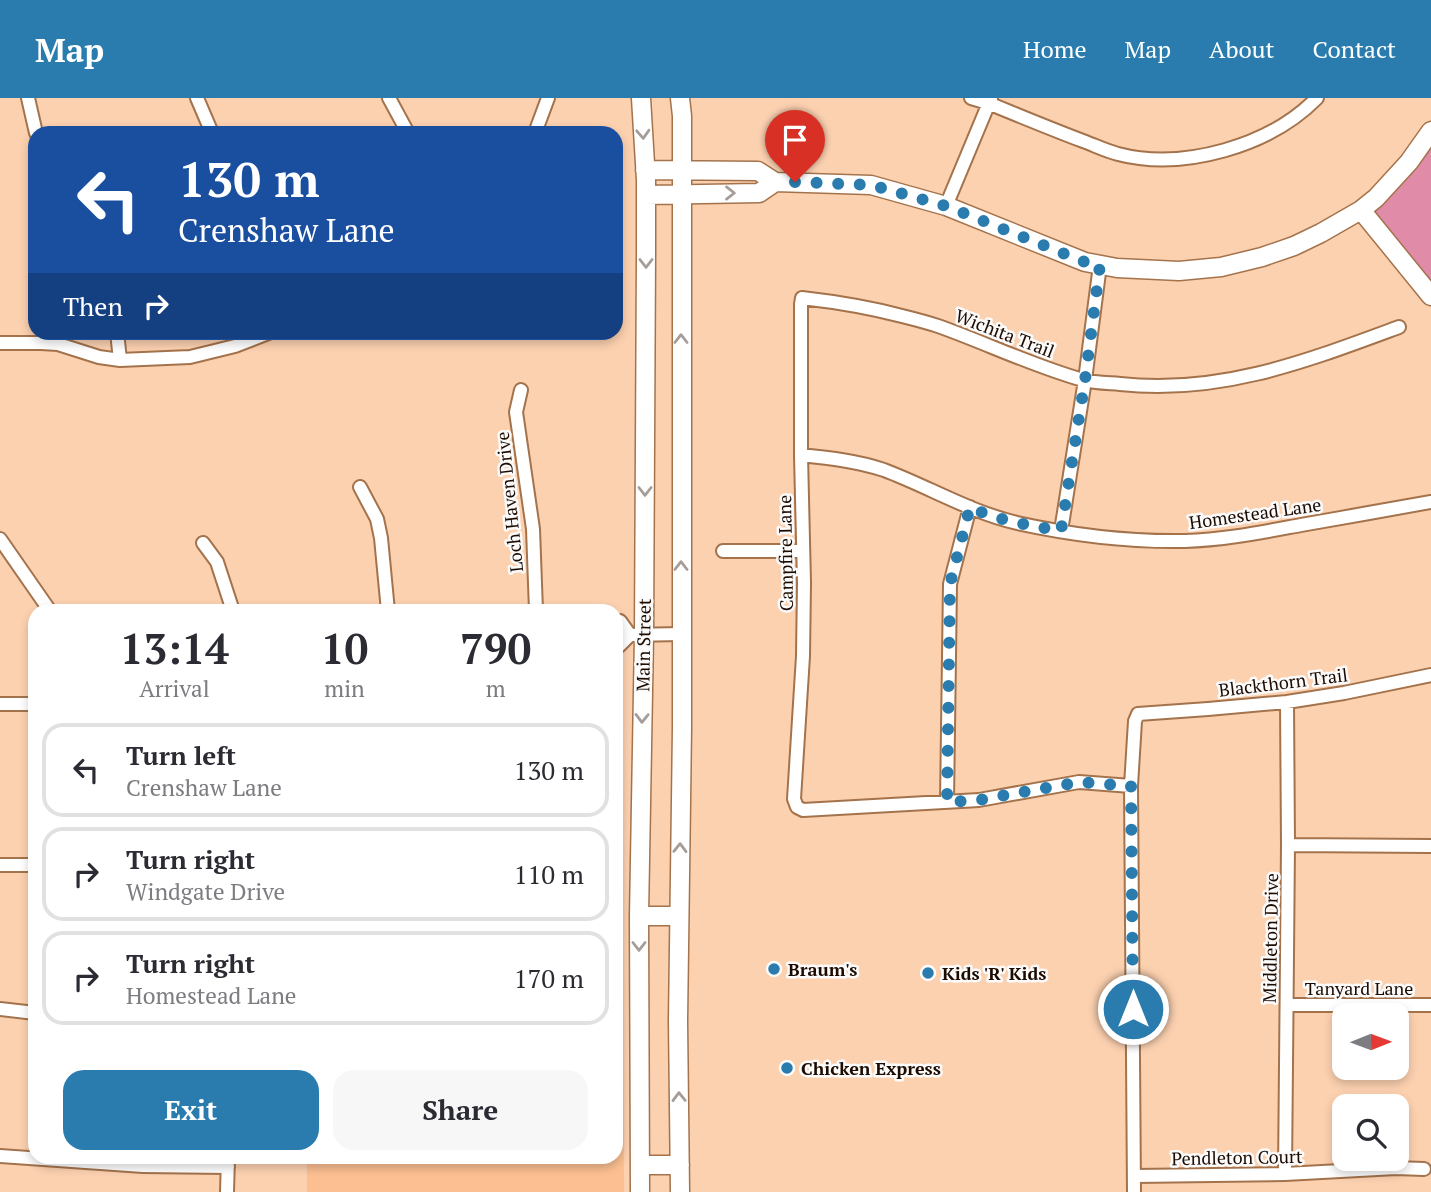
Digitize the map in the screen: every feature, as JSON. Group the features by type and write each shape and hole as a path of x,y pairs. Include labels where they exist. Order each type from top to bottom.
{"main road":[{"name":"Main Street","path":"640,1192 637,635 646,195 641,98"},
{"path":"680,98 680,1192"},
{"path":"645,170 758,171 775,182 871,185 946,206 1085,262 1145,270 1179,271 1221,267 1262,257 1294,246 1361,210 1376,198 1406,165 1431,131"},
{"path":"646,195 759,193 775,182"},
{"path":"1361,210 1431,296"},
{"path":"639,916 678,916"},
{"path":"640,1165 680,1165"}],"street":[{"path":"28,98 34,126"},
{"path":"197,98 209,126"},
{"path":"389,98 404,126"},
{"path":"539,126 548,98"},
{"path":"971,98 989,101 1118,154 1166,159 1219,152 1240,146 1266,135 1296,117 1317,98"},
{"path":"946,206 989,101"},
{"path":"1061,531 1100,265"},
{"name":"Wichita Trail","path":"802,298 845,302 935,325 1085,380 1133,386 1177,387 1234,380 1308,360 1399,327"},
{"name":"Campfire Lane","path":"802,298 803,656 794,799 797,807 803,810 947,802"},
{"path":"118,340 120,359"},
{"path":"0,344 33,342 58,345 99,357 120,359 197,356 250,340"},
{"name":"Loch Haven Drive","path":"521,390 516,412 533,529 536,604"},
{"name":"Homestead Lane","path":"801,455 834,458 882,470 984,514 1017,523 1129,540 1186,541 1245,535 1431,502"},
{"path":"360,487 377,519 387,604"},
{"path":"970,507 950,584 947,802 979,800 1079,782 1131,786 1134,1192"},
{"path":"0,538 45,604"},
{"path":"203,543 217,562 231,604"},
{"path":"723,551 803,551"},
{"path":"623,623 637,635"},
{"path":"623,644 637,635 681,634"},
{"name":"Blackthorn Trail","path":"1131,786 1135,721 1138,714 1287,702 1431,675"},
{"name":"Middleton Drive","path":"1286,1174 1287,702"},
{"path":"0,704 28,704"},
{"path":"1288,845 1431,846"},
{"path":"0,865 28,865"},
{"name":"Tanyard Lane","path":"1287,1006 1431,1005"},
{"path":"0,1009 28,1012"},
{"path":"0,1156 28,1158"},
{"path":"116,1164 163,1164"},
{"path":"228,1164 228,1192"},
{"name":"Pendleton Court","path":"1135,1176 1424,1169"}],"shaded area":[{"path":"1431,129 1431,296 1361,210"},
{"path":"623,781 624,1192 307,1192 307,1164 623,1164"}],"place":[{"name":"Braum's","path":"774,969"},
{"name":"Kids 'R' Kids","path":"928,973"},
{"name":"Chicken Express","path":"787,1068"}],"route":[{"path":"795,182 871,185 946,206 1085,262 1100,265 1061,531 1017,523 984,514 970,507 950,584 947,802 979,800 1079,782 1131,786 1133,1009"}]}
